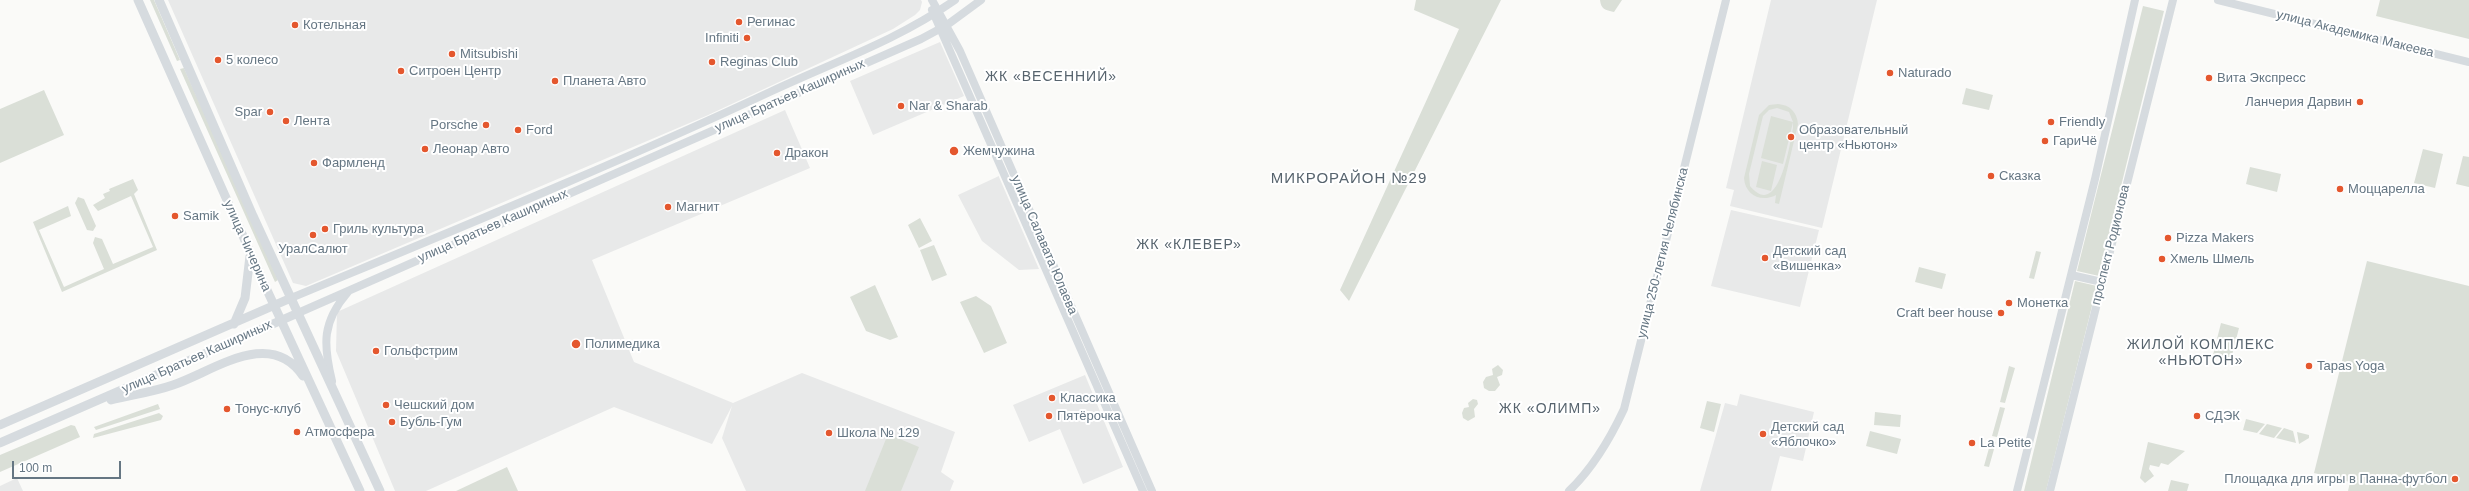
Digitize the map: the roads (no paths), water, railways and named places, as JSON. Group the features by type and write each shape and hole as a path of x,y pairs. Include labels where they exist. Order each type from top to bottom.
{"main road":[{"name":"улица Чичерина","path":"138,0 250,253 360,491"},
{"name":"улица Чичерина","path":"159,0 186,65 380,491"},
{"name":"улица Салавата Юлаева","path":"928,0 944,26 1152,491"},
{"name":"улица Салавата Юлаева","path":"932,0 937,13"},
{"name":"улица Братьев Кашириных","path":"0,426 292,298 574,180 832,64 876,46 937,13 955,0"},
{"name":"улица Братьев Кашириных","path":"0,443 837,75 944,26 981,0"},
{"name":"улица 250-летия Челябинска","path":"1569,491 1577,483 1612,436 1624,409 1726,0"},
{"path":"2017,491 2095,179 2134,0"},
{"name":"проспект Родионова","path":"2050,491 2173,0"},
{"name":"улица Академика Макеева","path":"2218,0 2469,62"},
{"name":"улица Салавата Юлаева","path":"944,26 1143,491"},
{"path":"832,64 837,75"},
{"path":"234,324 245,298 249,273 250,253"},
{"path":"2071,274 2102,282"},
{"path":"334,388 326,356 328,327 333,312 350,289"},
{"path":"88,405 173,385 245,356 259,352 272,352 288,360 300,372 316,395"}],"place":[{"name":"Регинас","path":"739,22"},
{"name":"Котельная","path":"295,25"},
{"name":"Infiniti","path":"747,38"},
{"name":"Mitsubishi","path":"452,54"},
{"name":"5 колесо","path":"218,60"},
{"name":"Reginas Club","path":"712,62"},
{"name":"Ситроен Центр","path":"401,71"},
{"name":"Naturado","path":"1890,73"},
{"name":"Вита Экспресс","path":"2209,78"},
{"name":"Планета Авто","path":"555,81"},
{"name":"Ланчерия Дарвин","path":"2360,102"},
{"name":"Nar & Sharab","path":"901,106"},
{"name":"Spar","path":"270,112"},
{"name":"Лента","path":"286,121"},
{"name":"Friendly","path":"2051,122"},
{"name":"Porsche","path":"486,125"},
{"name":"Ford","path":"518,130"},
{"name":"Образовательный центр «Ньютон»","path":"1791,137"},
{"name":"ГариЧё","path":"2045,141"},
{"name":"Леонар Авто","path":"425,149"},
{"name":"Жемчужина","path":"954,151"},
{"name":"Дракон","path":"777,153"},
{"name":"Фармленд","path":"314,163"},
{"name":"Сказка","path":"1991,176"},
{"name":"Моццарелла","path":"2340,189"},
{"name":"Магнит","path":"668,207"},
{"name":"Samik","path":"175,216"},
{"name":"Гриль культура","path":"325,229"},
{"name":"УралСалют","path":"313,235"},
{"name":"Pizza Makers","path":"2168,238"},
{"name":"Детский сад «Вишенка»","path":"1765,258"},
{"name":"Хмель Шмель","path":"2162,259"},
{"name":"Монетка","path":"2009,303"},
{"name":"Craft beer house","path":"2001,313"},
{"name":"Полимедика","path":"576,344"},
{"name":"Гольфстрим","path":"376,351"},
{"name":"Tapas Yoga","path":"2309,366"},
{"name":"Классика","path":"1052,398"},
{"name":"Чешский дом","path":"386,405"},
{"name":"Тонус-клуб","path":"227,409"},
{"name":"Пятёрочка","path":"1049,416"},
{"name":"СДЭК","path":"2197,416"},
{"name":"Бубль-Гум","path":"392,422"},
{"name":"Атмосфера","path":"297,432"},
{"name":"Школа № 129","path":"829,433"},
{"name":"Детский сад «Яблочко»","path":"1763,434"},
{"name":"La Petite","path":"1972,443"},
{"name":"Площадка для игры в Панна-футбол","path":"2455,479"}],"district":[{"name":"ЖК «ВЕСЕННИЙ»","path":"1051,77"},
{"name":"МИКРОРАЙОН №29","path":"1349,179"},
{"name":"ЖК «КЛЕВЕР»","path":"1189,245"},
{"name":"ЖИЛОЙ КОМПЛЕКС «НЬЮТОН»","path":"2201,354"},
{"name":"ЖК «ОЛИМП»","path":"1550,409"}]}
